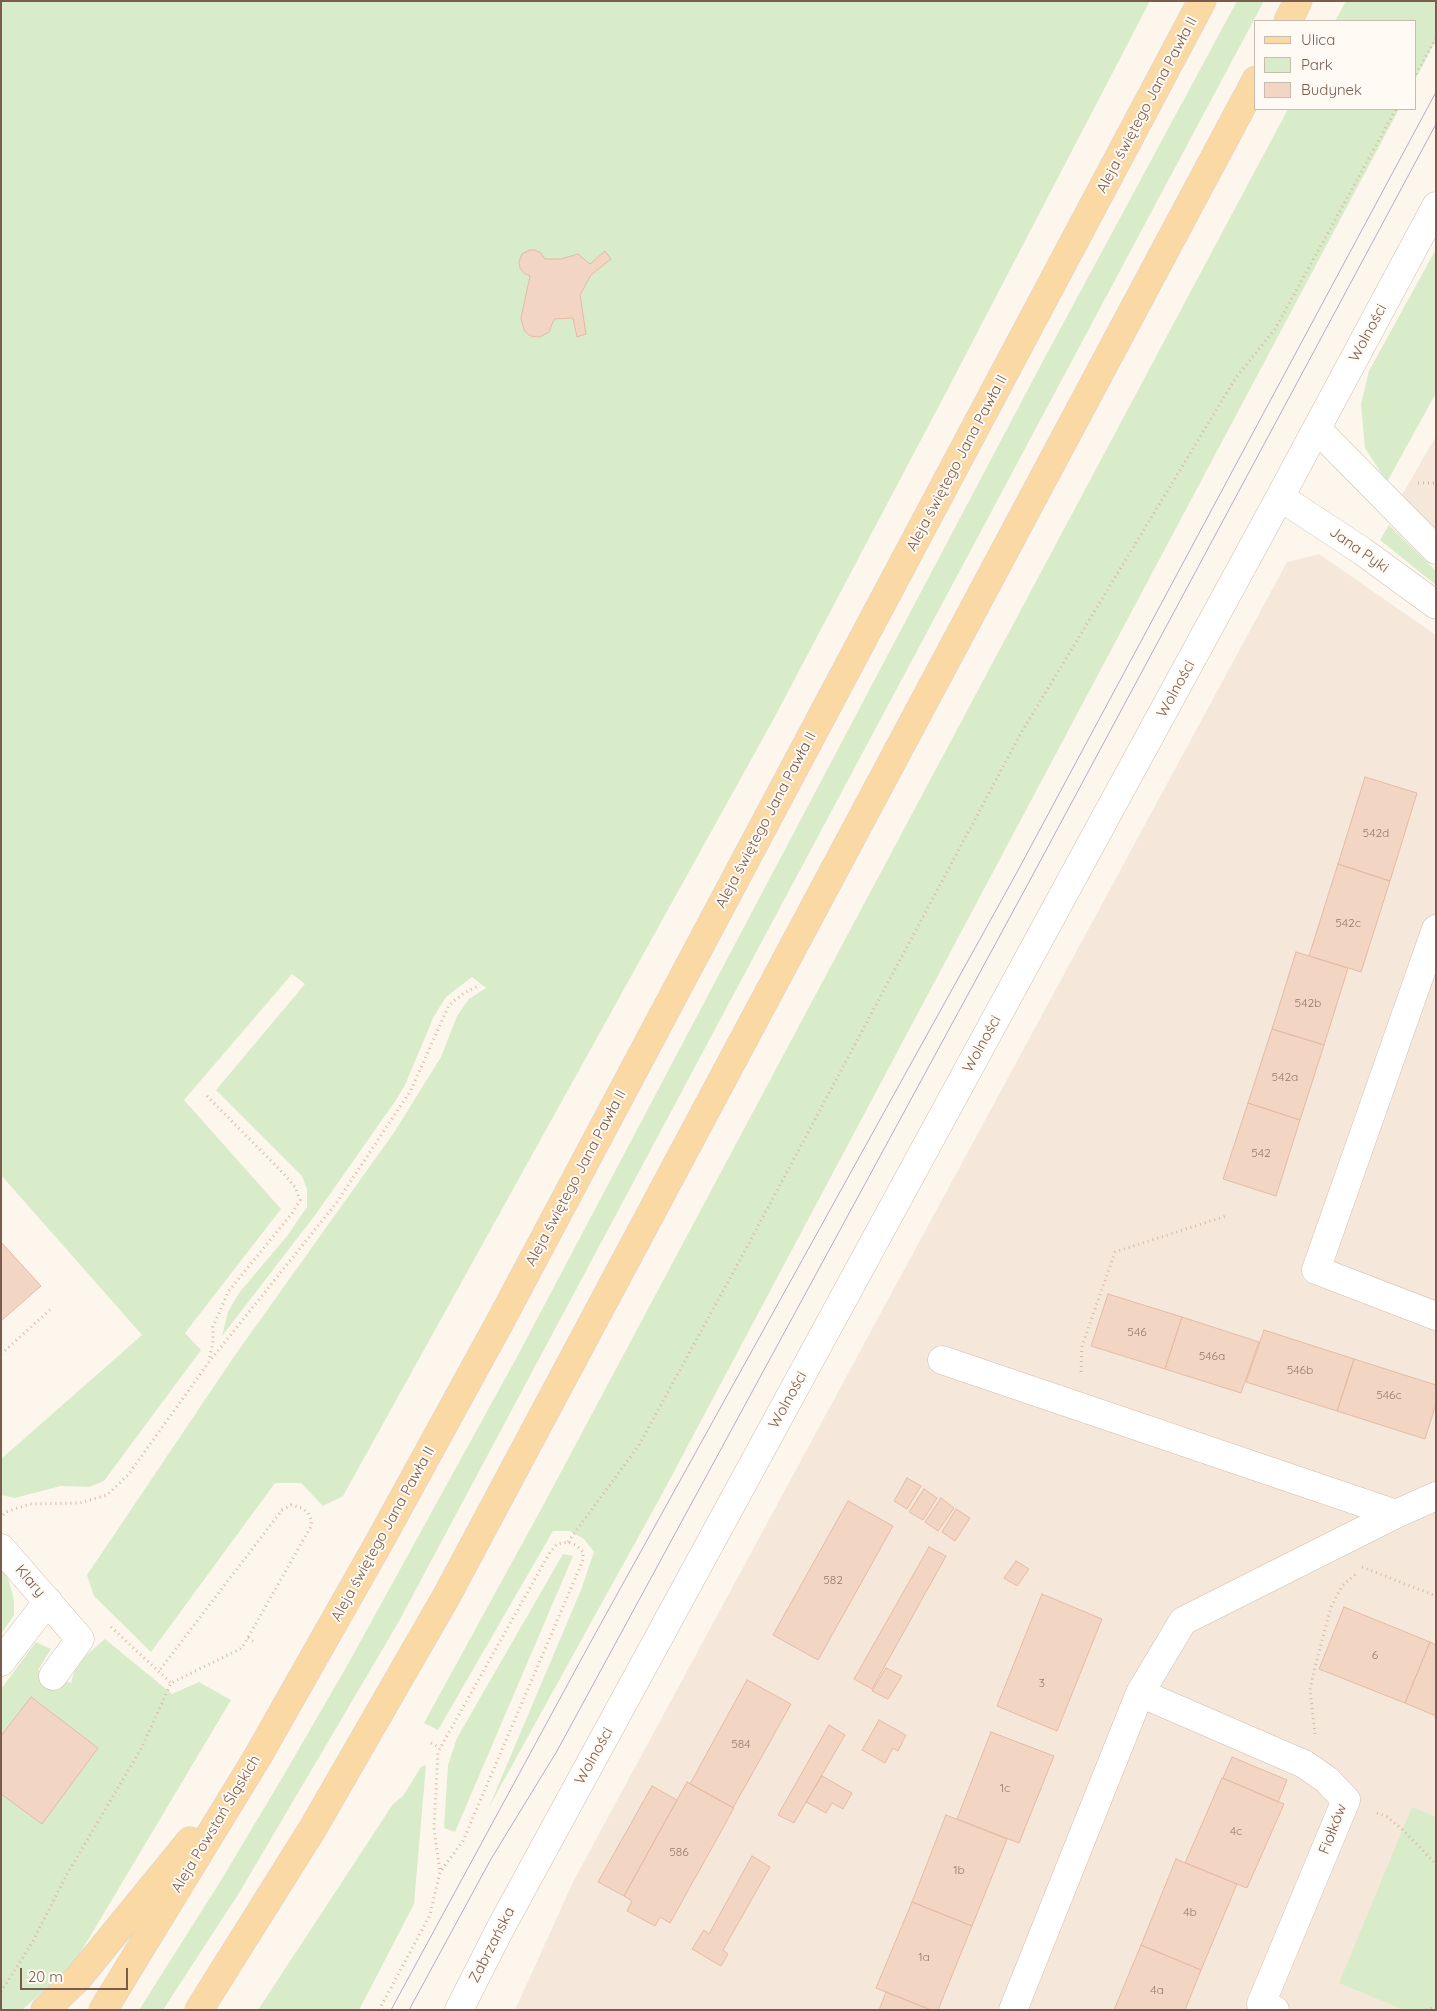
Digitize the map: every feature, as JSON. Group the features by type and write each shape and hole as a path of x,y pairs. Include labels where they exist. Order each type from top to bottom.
{"main road":[{"name":"Aleja świętego Jana Pawła II","path":"326,1637 505,1311 1202,1"},
{"path":"1288,20 1298,1"},
{"path":"199,2010 313,1828 446,1597 1254,84"},
{"name":"Aleja Powstań Śląskich","path":"103,2010 258,1756 326,1637"},
{"path":"45,2010 79,1977 258,1756"}],"street":[{"name":"Wolności","path":"526,1881 1317,429 1436,206"},
{"path":"1317,429 1436,550"},
{"name":"Jana Pyki","path":"1280,497 1362,551 1436,605"},
{"path":"1436,929 1316,1270 1436,1316"},
{"path":"942,1360 1396,1514"},
{"path":"1013,2010 1140,1693 1183,1621 1396,1514 1436,1496"},
{"name":"Klary","path":"1,1548 48,1601 1,1662"},
{"path":"48,1601 80,1639 53,1676"},
{"name":"Fiołków","path":"1140,1693 1304,1764 1327,1780 1346,1800 1261,2004 1275,2010"},
{"name":"Zabrzańska","path":"459,2010 526,1881"}],"path":[{"path":"1417,72 1436,38"},
{"path":"568,1542 639,1445 1021,733 1235,379 1274,329 1395,110"},
{"path":"1,1517 6,1512 30,1504 80,1503 107,1495 128,1475 209,1362 337,1202 411,1090 449,1005 464,993 480,985"},
{"path":"207,1096 283,1173 295,1187 300,1200 293,1212 228,1292 213,1326 213,1341 209,1362"},
{"path":"1081,1378 1082,1346 1115,1252 1226,1216"},
{"path":"1,1354 52,1308"},
{"path":"1,1992 33,1941 67,1874 141,1749 171,1683 242,1648 310,1528 312,1521 308,1513 302,1508 291,1505 282,1510 159,1671"},
{"path":"379,2010 430,1915 440,1872 434,1828 438,1752 548,1554 557,1544 568,1542 576,1545 583,1552 583,1560 463,1841 440,1872"},
{"path":"1356,1565 1436,1596"},
{"path":"1320,1776 1310,1690 1314,1667 1331,1608 1342,1586 1363,1567"},
{"path":"248,1638 254,1642"},
{"path":"431,1743 440,1748"},
{"path":"1346,1800 1387,1817 1403,1830 1436,1864"},
{"path":"1426,2010 1436,2007"}],"shaded area":[{"path":"1436,436 1436,530 1401,497"},
{"path":"1319,554 1436,635 1436,2010 515,2010 574,1880 1287,562"}],"green space":[{"path":"1,1 1150,1 772,722 343,1496 323,1506 301,1483 275,1483 151,1652 94,1596 87,1575 233,1358 395,1131 441,1057 457,1016 469,999 486,988 472,977 446,997 434,1016 405,1085 396,1100 316,1214 222,1336 228,1312 239,1293 287,1236 307,1207 307,1189 302,1176 216,1090 305,984 292,974 184,1100 281,1209 185,1333 201,1350 104,1481 89,1487 61,1486 15,1498 1,1495 1,1459 142,1335 1,1175"},
{"path":"1237,1 1264,1 398,1623 239,1893 163,2010 139,2010 220,1882 285,1773 348,1664 518,1355 1044,359"},
{"path":"1346,1 1436,1 1436,40 1417,76 1417,20 1336,20"},
{"path":"1287,110 1398,110 661,1496 489,1807 581,1590 594,1552 584,1539 570,1531 553,1531 438,1730 424,1723 545,1502"},
{"path":"1436,249 1436,393 1387,482 1365,448 1361,404 1369,371"},
{"path":"1389,525 1436,571 1436,585 1380,540"},
{"path":"563,1554 573,1556 455,1832 444,1828 448,1765 457,1738"},
{"path":"1,1566 9,1581 14,1601 14,1615 1,1634"},
{"path":"105,1639 172,1694 199,1682 231,1700 73,1965 22,2010 1,2010 1,1689 36,1642 51,1649 38,1670 71,1683 76,1664"},
{"path":"426,1765 414,1904 359,2010 258,2010 393,1804 403,1796 421,1767"},
{"path":"1412,1807 1436,1817 1436,2010 1404,2010 1339,1983"}],"building":[{"path":"530,250 541,253 545,259 561,259 578,254 590,264 605,251 611,259 591,275 580,295 586,334 577,337 573,318 554,319 549,332 540,337 530,336 524,330 521,318 530,276 520,268 519,262 522,254"},
{"path":"1365,777 1417,793 1390,881 1338,864"},
{"path":"1338,864 1390,881 1361,972 1309,956"},
{"path":"1296,952 1348,968 1324,1045 1272,1029"},
{"path":"1272,1029 1324,1045 1300,1120 1248,1103"},
{"path":"1248,1103 1300,1120 1276,1196 1223,1179"},
{"path":"1,1242 41,1286 1,1321"},
{"path":"1108,1294 1182,1317 1165,1369 1091,1346"},
{"path":"1182,1317 1259,1342 1241,1393 1165,1369"},
{"path":"1264,1330 1354,1359 1337,1411 1246,1382"},
{"path":"1354,1359 1436,1385 1436,1404 1425,1439 1337,1411"},
{"path":"907,1478 921,1486 907,1509 894,1501"},
{"path":"924,1489 937,1498 923,1520 909,1512"},
{"path":"941,1498 954,1508 938,1531 925,1522"},
{"path":"848,1501 893,1526 818,1660 773,1635"},
{"path":"956,1509 970,1518 955,1541 942,1532"},
{"path":"929,1547 946,1556 872,1689 854,1679"},
{"path":"1016,1561 1029,1569 1017,1586 1004,1578"},
{"path":"1042,1594 1102,1619 1057,1731 997,1706"},
{"path":"1344,1607 1430,1642 1405,1703 1319,1669"},
{"path":"1430,1642 1436,1645 1436,1716 1405,1703"},
{"path":"886,1668 902,1676 888,1699 872,1691"},
{"path":"747,1680 791,1704 733,1808 690,1784"},
{"path":"31,1697 98,1748 42,1824 1,1794 1,1736"},
{"path":"879,1720 906,1735 898,1751 893,1748 885,1763 862,1750"},
{"path":"829,1725 845,1735 794,1823 778,1815"},
{"path":"991,1732 1054,1756 1019,1843 957,1819"},
{"path":"1232,1757 1287,1780 1278,1802 1223,1778"},
{"path":"822,1776 852,1793 843,1809 832,1803 826,1813 806,1802"},
{"path":"1222,1778 1284,1804 1247,1888 1185,1863"},
{"path":"687,1782 734,1808 670,1923 660,1917 655,1926 627,1911 632,1901 624,1896"},
{"path":"652,1786 677,1800 624,1896 598,1882"},
{"path":"946,1815 1007,1839 972,1926 912,1902"},
{"path":"752,1856 770,1867 723,1950 728,1954 721,1966 692,1949 704,1930 709,1934"},
{"path":"1176,1859 1237,1884 1201,1970 1141,1945"},
{"path":"912,1902 972,1926 938,2010 931,2010 876,1988"},
{"path":"1141,1945 1201,1970 1185,2010 1114,2010"},
{"path":"886,1992 931,2010 879,2010"}],"tram line":[{"path":"391,2010 589,1645 1016,874 1436,92"},
{"path":"409,2010 491,1859 557,1751 1029,882 1436,124"}]}
